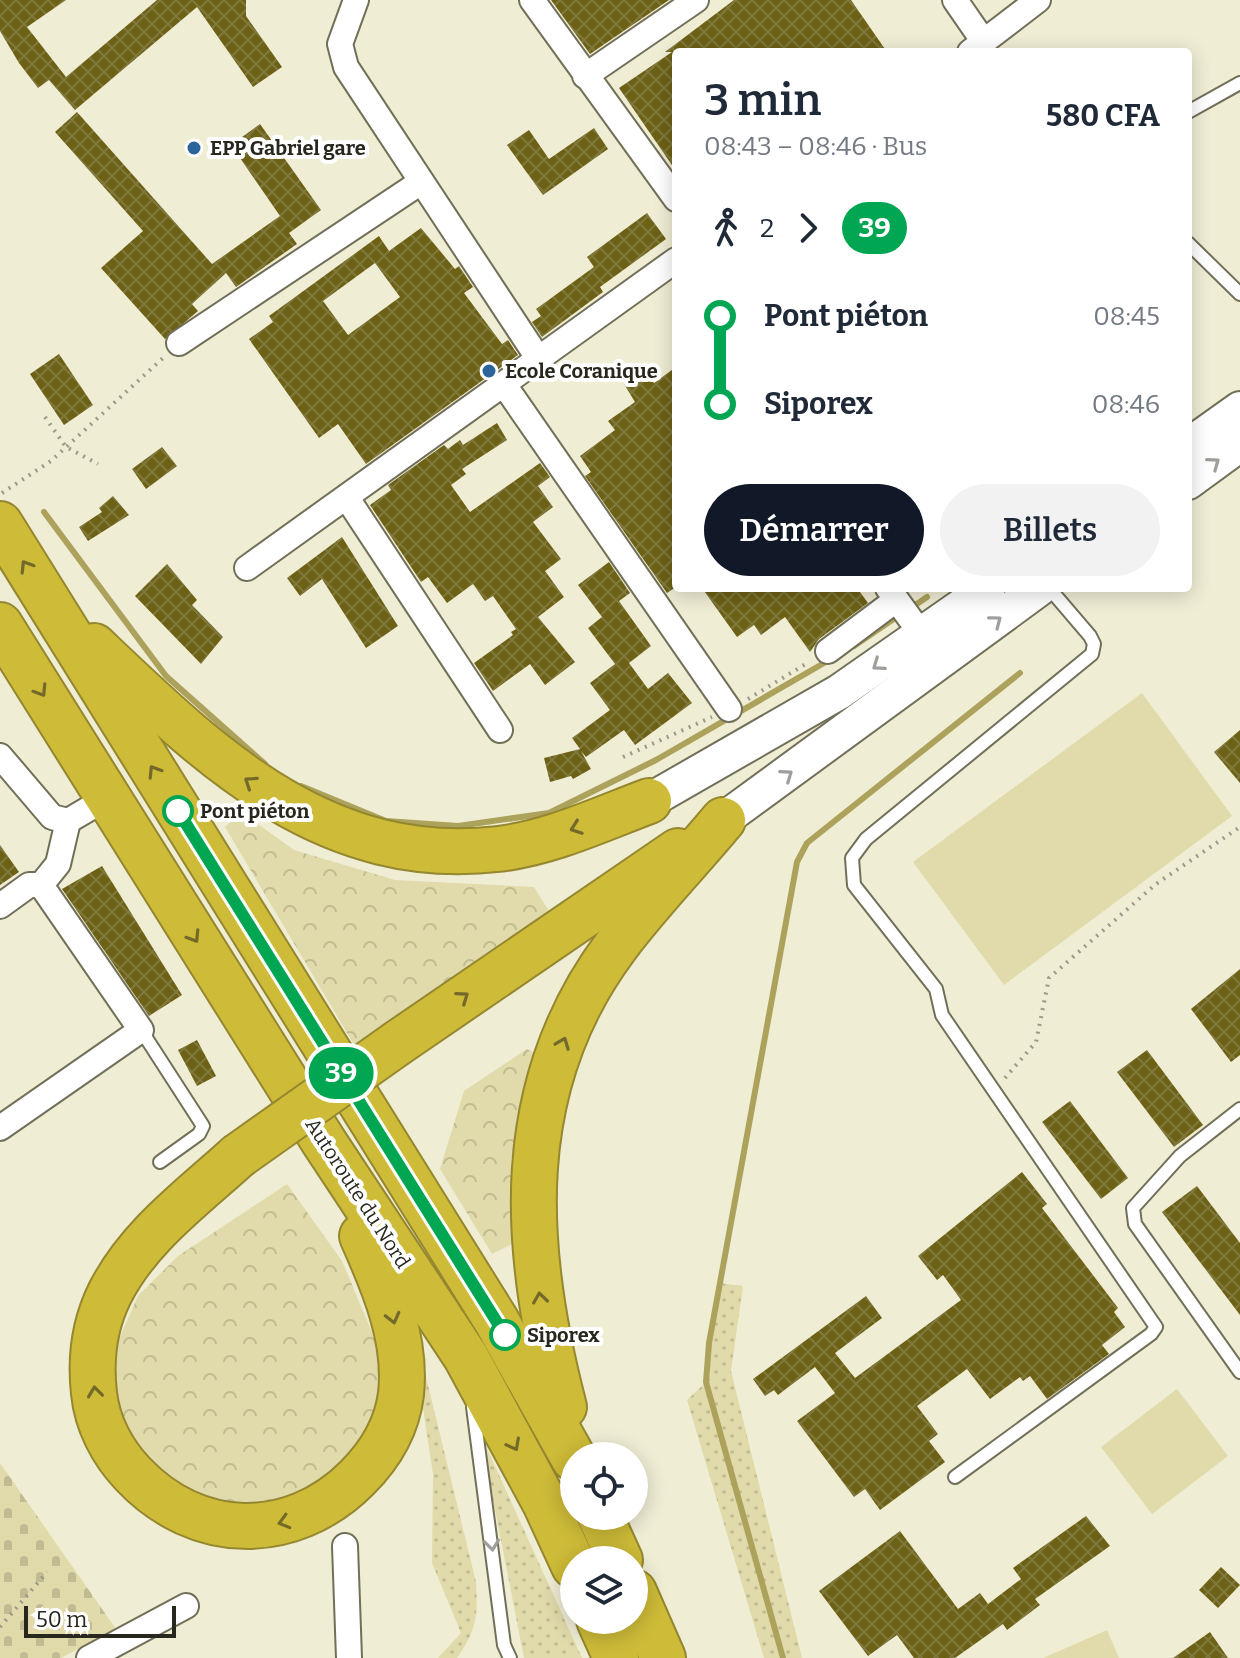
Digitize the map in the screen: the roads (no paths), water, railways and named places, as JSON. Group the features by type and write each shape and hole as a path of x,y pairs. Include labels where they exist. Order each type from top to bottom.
{"highway":[{"path":"0,524 496,1320 566,1442"},
{"path":"51,606 224,764 284,805 340,830 398,847 455,852 501,849 556,835 649,801"},
{"name":"Autoroute du Nord","path":"0,625 324,1142 466,1357 565,1546"},
{"path":"324,1142 387,1296 401,1355 401,1393 395,1422 383,1448 344,1491 308,1514 252,1528 206,1523 160,1500 143,1484 110,1442 98,1416 92,1364 99,1320 119,1278 153,1233 238,1156 723,820"},
{"path":"571,1442 548,1347 534,1245 532,1169 542,1097 575,1013 615,946 723,820"},
{"path":"648,1624 663,1658"},
{"path":"605,1634 616,1658"}],"main road":[{"path":"1192,443 1240,409"},
{"path":"1192,479 1240,444"},
{"path":"649,801 775,732 904,610 973,592"},
{"path":"723,820 1035,592"}],"street":[{"path":"356,0 340,44 346,67 540,361"},
{"path":"532,0 672,194"},
{"path":"585,76 696,0"},
{"path":"955,0 977,47 1038,0"},
{"path":"179,343 421,182"},
{"path":"247,568 672,269"},
{"path":"505,386 729,709"},
{"path":"347,498 500,730"},
{"path":"828,651 904,610"},
{"path":"0,756 52,817 68,821 107,798"},
{"path":"41,885 58,864 68,821"},
{"path":"0,906 29,885 41,885"},
{"path":"0,1128 141,1030 41,885"},
{"path":"345,1546 349,1658"},
{"path":"89,1658 111,1653 186,1606"}],"lane":[{"path":"1192,110 1240,83"},
{"path":"1192,247 1240,294"},
{"path":"955,1477 1151,1334 1156,1327 995,1088 942,1015 936,989 854,885 852,858 866,839 1092,654 1090,636 1052,592"},
{"path":"141,1030 203,1126 199,1134 160,1162"},
{"path":"1240,1109 1180,1156 1133,1208 1135,1224 1240,1372"},
{"path":"466,1357 504,1645 510,1658"},
{"path":"496,1658 504,1645"}],"waterway":[{"path":"44,512 166,676 265,764"},
{"path":"911,608 927,597"},
{"path":"854,646 901,614"},
{"path":"301,786 386,821 458,826 549,813 656,760 831,659"},
{"path":"783,1658 706,1382 709,1343 797,862 807,843 1020,673"}],"place":[{"name":"EPP Gabriel gare","path":"194,148"},
{"name":"Ecole Coranique","path":"489,371"},
{"name":"Pont piéton","path":"178,811"},
{"name":"Siporex","path":"505,1335"}]}
